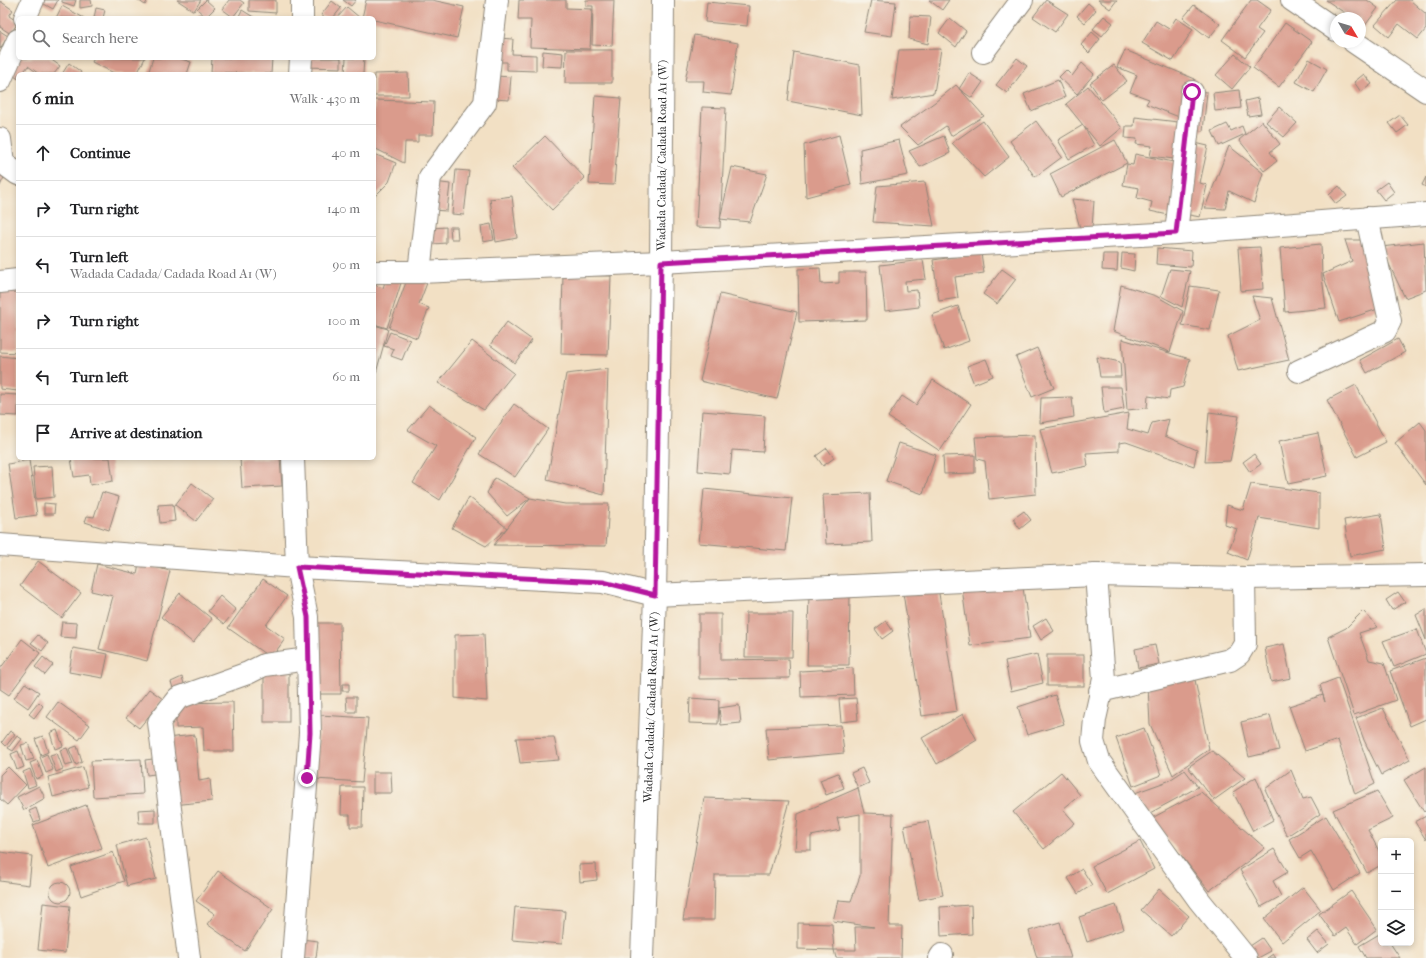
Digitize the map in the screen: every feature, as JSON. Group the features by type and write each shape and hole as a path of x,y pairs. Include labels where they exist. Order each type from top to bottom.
{"street":[{"path":"26,16 33,0"},
{"path":"302,0 302,16"},
{"path":"419,272 430,177 485,104 497,0"},
{"name":"Wadada Cadada/ Cadada Road A1 (W)","path":"642,958 655,595 661,262 663,0"},
{"path":"983,52 1022,0"},
{"path":"1292,0 1330,26"},
{"path":"0,81 16,45"},
{"path":"1363,48 1426,91"},
{"path":"300,72 301,60"},
{"path":"1176,233 1192,92"},
{"path":"0,140 3,162 16,172"},
{"path":"376,272 419,272 661,262 1176,233 1426,214"},
{"path":"1299,371 1385,331 1390,321 1367,218"},
{"path":"0,282 16,280"},
{"path":"293,460 297,567 308,617 310,733 293,958"},
{"path":"0,545 297,567 603,582 655,595 1096,575 1244,578 1426,575"},
{"path":"1096,575 1104,679 1094,719 1093,742 1099,761 1199,900 1246,958"},
{"path":"1100,691 1230,660 1239,654 1245,644 1244,578"},
{"path":"189,958 159,722 178,698 248,673 264,665 308,659"}],"building":[{"path":"37,0 58,0 53,9"},
{"path":"62,0 76,0 74,6 62,2"},
{"path":"80,0 91,0 92,6 80,8"},
{"path":"138,0 148,0 145,5"},
{"path":"177,0 201,0 194,11"},
{"path":"206,0 215,8 207,16 205,16 197,9"},
{"path":"229,0 240,0 244,3 234,16 222,9"},
{"path":"249,0 276,0 276,13 249,11"},
{"path":"343,0 356,0 351,6"},
{"path":"366,0 432,0 464,7 457,38 376,20 376,16 362,16"},
{"path":"519,0 566,0 566,8 592,9 590,49 530,47 531,20 518,20"},
{"path":"586,0 614,0 612,46 592,45 593,6 586,6"},
{"path":"871,0 896,2 892,36 864,32"},
{"path":"929,0 949,0 942,10"},
{"path":"1046,0 1068,14 1055,32 1033,17"},
{"path":"1098,0 1117,0 1110,9"},
{"path":"1251,0 1257,0 1271,10 1257,29 1263,33 1245,57 1222,40"},
{"path":"1326,0 1367,0 1378,8 1366,24 1366,12 1343,12"},
{"path":"1397,0 1410,0 1426,14 1426,29 1418,39 1399,24 1389,37 1375,25"},
{"path":"0,1 13,10 9,16 16,21 16,25 11,34 0,27"},
{"path":"332,1 341,8 335,16 321,15"},
{"path":"707,2 749,6 747,26 705,22"},
{"path":"1088,3 1096,10 1085,23 1077,16"},
{"path":"1194,5 1220,24 1209,38 1183,18"},
{"path":"62,6 80,16 57,16"},
{"path":"347,7 358,16 339,16"},
{"path":"96,8 105,10 104,16 94,16"},
{"path":"242,10 252,16 239,16"},
{"path":"910,16 931,17 928,44 909,39"},
{"path":"1104,16 1113,23 1102,36 1093,29"},
{"path":"950,18 966,31 956,47 939,33"},
{"path":"1176,18 1193,29 1173,61 1142,43 1156,21 1169,29"},
{"path":"1285,23 1312,42 1279,87 1253,68"},
{"path":"0,31 8,36 0,49"},
{"path":"1092,32 1100,39 1089,53 1081,45"},
{"path":"694,35 738,43 731,95 703,92 704,81 685,81"},
{"path":"497,38 513,39 512,54 536,55 536,71 507,70 507,62 496,62"},
{"path":"941,49 934,93 892,100 899,50"},
{"path":"566,50 612,50 612,83 565,83"},
{"path":"1125,50 1195,79 1179,117 1146,104 1149,99 1130,92 1137,75 1117,67"},
{"path":"543,51 563,53 562,67 542,66"},
{"path":"794,52 860,65 862,115 788,101"},
{"path":"1235,54 1250,67 1232,89 1216,75"},
{"path":"1017,58 1027,66 1007,93 996,85"},
{"path":"16,59 52,60 60,66 56,72 36,72 28,66 24,72 16,72 16,77 8,71"},
{"path":"1309,59 1327,69 1314,92 1296,82"},
{"path":"93,60 144,60 138,72 112,72 92,62"},
{"path":"152,60 184,60 191,62 188,72 149,72"},
{"path":"212,60 272,60 271,72 211,72"},
{"path":"306,60 341,60 341,68 306,67"},
{"path":"346,60 364,60 363,72 345,72"},
{"path":"69,63 81,72 63,72"},
{"path":"1082,63 1094,74 1077,94 1059,77 1066,70 1072,76"},
{"path":"1114,65 1127,81 1102,100 1090,83"},
{"path":"408,73 409,96 376,96 376,74"},
{"path":"969,73 983,82 972,98 959,89"},
{"path":"1364,74 1372,84 1361,92 1354,82"},
{"path":"496,76 511,77 509,100 494,99"},
{"path":"1058,80 1065,97 1031,111 1024,94"},
{"path":"956,85 984,116 951,136 946,126 918,145 900,127"},
{"path":"1088,86 1122,128 1100,146 1066,104"},
{"path":"1239,90 1241,108 1215,111 1213,93"},
{"path":"1195,91 1207,92 1203,131 1191,130"},
{"path":"595,96 621,98 614,185 589,184"},
{"path":"1258,98 1261,114 1248,116 1245,101"},
{"path":"376,100 434,102 433,135 418,135 418,142 405,142 404,163 376,149"},
{"path":"702,107 726,108 720,228 696,227"},
{"path":"1279,107 1297,123 1284,137 1266,122"},
{"path":"1400,115 1408,125 1397,133 1389,123"},
{"path":"1135,117 1187,123 1182,160 1150,156 1152,146 1136,144 1137,139 1125,138 1126,126 1134,126"},
{"path":"983,121 1009,157 984,177 952,143"},
{"path":"1036,121 1062,157 1035,177 1010,141"},
{"path":"1262,121 1280,144 1270,152 1277,161 1264,171 1239,140"},
{"path":"1227,124 1231,131 1242,126 1245,134 1219,146 1212,131"},
{"path":"1083,125 1094,145 1069,159 1058,140"},
{"path":"839,135 851,185 806,197 804,145"},
{"path":"545,136 585,178 552,210 512,168"},
{"path":"944,136 950,153 920,167 909,151"},
{"path":"899,140 908,175 862,184 860,149"},
{"path":"1115,140 1127,163 1061,197 1050,174"},
{"path":"1195,143 1208,146 1200,183 1207,185 1200,217 1179,213"},
{"path":"1229,146 1263,173 1254,203 1229,191 1225,209 1205,208"},
{"path":"1135,154 1183,164 1173,216 1150,211 1152,202 1137,198 1139,188 1123,185 1127,164 1133,165"},
{"path":"376,155 396,163 389,182 376,195"},
{"path":"732,167 767,174 750,222 720,219"},
{"path":"456,170 469,171 464,215 452,214"},
{"path":"0,171 6,173 0,186"},
{"path":"1426,177 1426,187 1422,185"},
{"path":"434,182 450,184 447,211 431,210"},
{"path":"925,182 934,226 873,222 877,186"},
{"path":"1387,182 1394,192 1384,200 1376,190"},
{"path":"1339,186 1347,196 1336,204 1329,195"},
{"path":"512,196 517,238 496,242 490,199"},
{"path":"1072,199 1094,201 1092,228 1080,228"},
{"path":"491,224 494,240 483,242 481,226"},
{"path":"446,227 446,243 433,244 432,228"},
{"path":"450,227 457,227 458,239 451,239"},
{"path":"1345,240 1362,240 1384,307 1339,322 1323,274 1352,261"},
{"path":"1424,242 1426,290 1405,298 1381,247"},
{"path":"1321,244 1322,277 1326,308 1285,312 1280,248"},
{"path":"1260,247 1263,289 1241,291 1238,248"},
{"path":"1157,248 1192,251 1191,267 1156,264"},
{"path":"981,253 984,273 955,277 958,298 939,301 933,260"},
{"path":"1122,253 1135,254 1134,271 1121,268"},
{"path":"1103,254 1118,254 1117,271 1102,270"},
{"path":"923,260 926,279 905,281 906,291 917,290 919,307 885,311 880,265"},
{"path":"820,268 821,284 839,283 839,272 866,272 867,320 799,322 798,269"},
{"path":"1002,269 1016,279 997,304 983,294"},
{"path":"1170,269 1190,271 1182,307 1161,296"},
{"path":"563,275 611,276 608,355 561,354"},
{"path":"387,276 402,280 387,328 376,325 376,286 383,288"},
{"path":"408,277 427,283 419,304 429,308 417,338 389,328"},
{"path":"1121,285 1156,296 1183,311 1170,352 1113,331"},
{"path":"1190,286 1219,290 1210,330 1182,325"},
{"path":"0,290 16,291 16,353 0,352"},
{"path":"720,294 797,312 777,399 700,381"},
{"path":"1252,296 1272,298 1289,360 1238,371 1228,336 1260,320"},
{"path":"958,306 969,341 944,350 932,315"},
{"path":"507,322 532,340 515,363 490,345"},
{"path":"376,326 388,329 376,373"},
{"path":"390,332 410,340 402,360 391,356 394,349 384,346"},
{"path":"1122,339 1190,359 1183,387 1170,390 1169,399 1148,396 1147,408 1127,410"},
{"path":"1398,339 1405,352 1367,373 1360,360"},
{"path":"472,341 514,373 484,410 438,383"},
{"path":"1037,348 1054,388 1032,397 1016,357"},
{"path":"0,356 16,358 16,391 0,389"},
{"path":"1097,357 1120,362 1121,377 1100,377"},
{"path":"986,359 993,376 974,384 967,366"},
{"path":"608,369 604,495 547,480 566,374"},
{"path":"933,380 971,404 940,451 888,417 902,396 916,405"},
{"path":"1356,385 1386,442 1357,457 1327,400"},
{"path":"1101,387 1121,387 1124,409 1104,413"},
{"path":"0,394 16,395 16,416 0,415"},
{"path":"1072,397 1074,417 1040,423 1041,398"},
{"path":"514,404 548,429 515,477 479,454"},
{"path":"429,405 476,437 440,500 413,483 436,446 408,430"},
{"path":"702,411 765,416 763,452 732,450 730,474 698,471"},
{"path":"1209,412 1239,416 1230,461 1205,462"},
{"path":"1129,413 1127,429 1148,435 1152,423 1169,419 1165,436 1197,450 1194,466 1126,442 1119,443 1119,451 1086,453 1088,466 1052,473 1040,429"},
{"path":"1420,422 1426,430 1426,485 1395,443"},
{"path":"1318,433 1327,476 1288,484 1279,441"},
{"path":"1035,435 1036,494 989,499 985,461 977,459 975,437"},
{"path":"899,443 936,455 923,494 886,481"},
{"path":"827,448 834,458 823,466 816,456"},
{"path":"1254,454 1261,464 1250,472 1243,462"},
{"path":"975,455 975,473 944,474 943,456"},
{"path":"29,460 37,515 16,518 8,464"},
{"path":"71,460 110,460 113,481 90,485 89,475 74,477"},
{"path":"240,460 280,460 282,486 242,488"},
{"path":"52,466 54,497 36,499 33,467"},
{"path":"495,478 530,498 507,516 487,493"},
{"path":"192,483 213,499 196,521 175,505"},
{"path":"1251,484 1319,493 1319,528 1259,518 1247,560 1228,552 1237,529 1225,525 1227,505 1243,510"},
{"path":"704,489 792,498 786,551 699,543"},
{"path":"102,492 119,497 109,530 85,522 87,516 94,517"},
{"path":"870,493 872,542 826,544 823,495"},
{"path":"469,497 507,528 486,546 452,528"},
{"path":"530,498 565,504 609,504 606,546 494,545"},
{"path":"44,503 55,504 54,514 44,514"},
{"path":"173,504 175,521 160,523 158,505"},
{"path":"1024,511 1031,520 1020,529 1013,519"},
{"path":"1381,514 1386,549 1350,556 1344,520"},
{"path":"38,561 81,593 62,618 20,586"},
{"path":"139,563 170,571 147,661 99,649 113,596 91,591 97,564 137,574"},
{"path":"263,579 287,596 266,625 285,639 271,658 228,628"},
{"path":"1022,580 1030,638 970,646 962,588"},
{"path":"938,587 957,711 922,716 903,593"},
{"path":"1398,592 1405,602 1392,610 1386,600"},
{"path":"180,593 212,619 193,643 161,617"},
{"path":"809,594 850,594 849,665 807,665"},
{"path":"220,596 236,610 224,624 208,611"},
{"path":"1426,609 1426,640 1416,615"},
{"path":"1363,611 1378,627 1359,633 1369,660 1384,663 1396,700 1354,715 1328,637 1346,628"},
{"path":"746,613 793,613 792,657 745,657"},
{"path":"699,614 721,614 721,660 789,659 790,678 699,679"},
{"path":"1046,618 1054,631 1041,640 1033,626"},
{"path":"886,621 893,631 882,639 875,629"},
{"path":"62,622 77,623 76,638 60,637"},
{"path":"316,623 340,623 341,694 316,694"},
{"path":"1417,629 1426,654 1394,667 1383,641"},
{"path":"484,634 487,701 455,698 455,635"},
{"path":"38,635 48,643 42,651 31,643"},
{"path":"22,639 40,653 9,695 0,689 0,669"},
{"path":"1284,644 1291,678 1271,682 1265,648"},
{"path":"1155,645 1159,664 1138,668 1135,649"},
{"path":"73,648 108,654 103,678 69,672"},
{"path":"1037,654 1043,683 1011,691 1005,661"},
{"path":"1047,655 1084,655 1084,686 1047,686"},
{"path":"43,657 53,665 45,675 35,667"},
{"path":"1426,658 1426,719 1410,726 1390,671"},
{"path":"853,668 854,695 801,697 800,671"},
{"path":"264,669 289,669 289,722 264,722"},
{"path":"1194,675 1209,749 1173,775 1150,724 1148,687"},
{"path":"182,677 185,687 174,691 171,682"},
{"path":"1338,678 1375,784 1355,794 1338,740 1305,751 1289,706 1323,695 1320,685"},
{"path":"25,683 39,692 28,708 14,698"},
{"path":"343,684 349,684 349,691 342,691"},
{"path":"149,689 163,699 139,728 126,718"},
{"path":"1055,695 1064,724 1027,735 1018,707"},
{"path":"346,697 356,697 356,712 347,712"},
{"path":"690,698 719,700 718,724 689,723"},
{"path":"856,698 858,720 841,722 839,699"},
{"path":"39,702 43,706 34,718 29,714"},
{"path":"58,702 90,725 79,740 47,717"},
{"path":"233,702 234,751 204,751 203,727 176,728 176,703"},
{"path":"739,705 741,723 721,725 719,708"},
{"path":"1383,708 1410,760 1381,775 1364,740 1356,718"},
{"path":"963,714 977,740 937,764 922,738"},
{"path":"320,715 368,718 362,782 315,779"},
{"path":"1270,715 1279,750 1249,757 1241,722"},
{"path":"841,725 844,753 769,760 766,728"},
{"path":"1144,728 1161,775 1133,786 1116,738"},
{"path":"57,730 63,746 55,749 50,733"},
{"path":"10,731 15,734 6,746 2,742"},
{"path":"195,735 199,781 210,779 212,801 173,805 166,738"},
{"path":"17,736 22,739 13,751 8,748"},
{"path":"43,736 48,752 41,755 35,739"},
{"path":"554,737 559,760 520,763 516,738"},
{"path":"28,743 34,759 26,761 21,745"},
{"path":"77,746 82,762 76,765 69,749"},
{"path":"67,748 73,764 65,766 60,750"},
{"path":"18,751 24,767 17,770 11,754"},
{"path":"1212,751 1245,778 1214,800 1188,767"},
{"path":"57,753 63,769 56,772 50,755"},
{"path":"47,754 53,770 46,773 40,757"},
{"path":"141,759 143,794 93,797 91,761"},
{"path":"153,759 155,774 147,775 145,760"},
{"path":"37,760 43,776 36,779 30,763"},
{"path":"8,767 26,785 7,805 0,799 0,775"},
{"path":"83,767 88,787 53,797 48,777"},
{"path":"1426,767 1426,810 1424,812 1404,780"},
{"path":"862,768 869,783 858,788 851,773"},
{"path":"30,769 36,785 28,788 23,772"},
{"path":"1185,770 1198,787 1148,814 1132,794 1168,781"},
{"path":"1291,770 1303,799 1311,797 1320,814 1287,836 1265,789"},
{"path":"373,772 391,772 392,793 373,793"},
{"path":"1061,772 1080,795 1063,809 1075,823 1044,849 1013,812"},
{"path":"838,773 844,788 826,795 820,780"},
{"path":"1256,777 1273,820 1253,831 1233,792"},
{"path":"39,786 45,798 24,810 17,797"},
{"path":"342,787 363,787 362,827 350,827 350,815 341,815"},
{"path":"858,788 864,813 893,814 889,926 902,926 901,958 836,958 834,950 856,950 855,927 874,927 833,921 838,900 851,901 860,876 860,814 837,818 840,830 811,836 811,850 795,850 798,814"},
{"path":"1377,791 1393,818 1368,830 1378,849 1378,867 1367,873 1333,810"},
{"path":"1201,792 1265,848 1209,891 1152,818"},
{"path":"704,798 789,801 769,875 715,875 714,920 683,920"},
{"path":"86,805 102,848 48,868 33,825"},
{"path":"36,808 40,820 34,822 29,811"},
{"path":"155,809 155,823 139,823 138,810"},
{"path":"1326,816 1360,873 1334,890 1311,851 1300,858 1289,839"},
{"path":"1426,816 1426,840 1415,822"},
{"path":"928,821 943,895 919,900 904,826"},
{"path":"146,837 156,879 127,886 117,845"},
{"path":"1140,841 1154,869 1107,894 1092,866"},
{"path":"1274,849 1288,872 1273,881 1281,896 1261,907 1240,870"},
{"path":"0,852 32,856 29,885 0,881"},
{"path":"113,852 124,881 81,896 71,867"},
{"path":"596,864 597,880 580,882 579,865"},
{"path":"1082,869 1092,885 1078,894 1068,878"},
{"path":"218,871 273,909 245,951 207,924 215,914 196,901"},
{"path":"60,882 67,885 70,892 67,899 60,902 53,899 50,892 53,885"},
{"path":"1303,887 1321,910 1282,942 1264,919"},
{"path":"1159,889 1189,916 1171,936 1141,910"},
{"path":"1351,891 1377,929 1357,944 1346,928 1335,936 1319,914"},
{"path":"43,903 70,906 65,953 38,950"},
{"path":"971,905 972,934 941,936 940,907"},
{"path":"1116,905 1124,929 1087,942 1079,917"},
{"path":"515,907 565,911 562,944 512,940"},
{"path":"1060,922 1071,958 1037,958 1029,931"},
{"path":"798,923 832,924 834,950 798,949"},
{"path":"1318,931 1329,944 1317,953 1307,940"},
{"path":"1378,935 1378,946 1392,946 1400,958 1366,958 1359,946"},
{"path":"1262,938 1271,951 1258,958 1250,946"},
{"path":"301,939 318,941 316,958 299,958"},
{"path":"1273,954 1276,958 1267,958"}],"route":[{"path":"307,778 310,733 308,617 297,567 603,582 655,595 661,262 1176,233 1192,92"}]}
